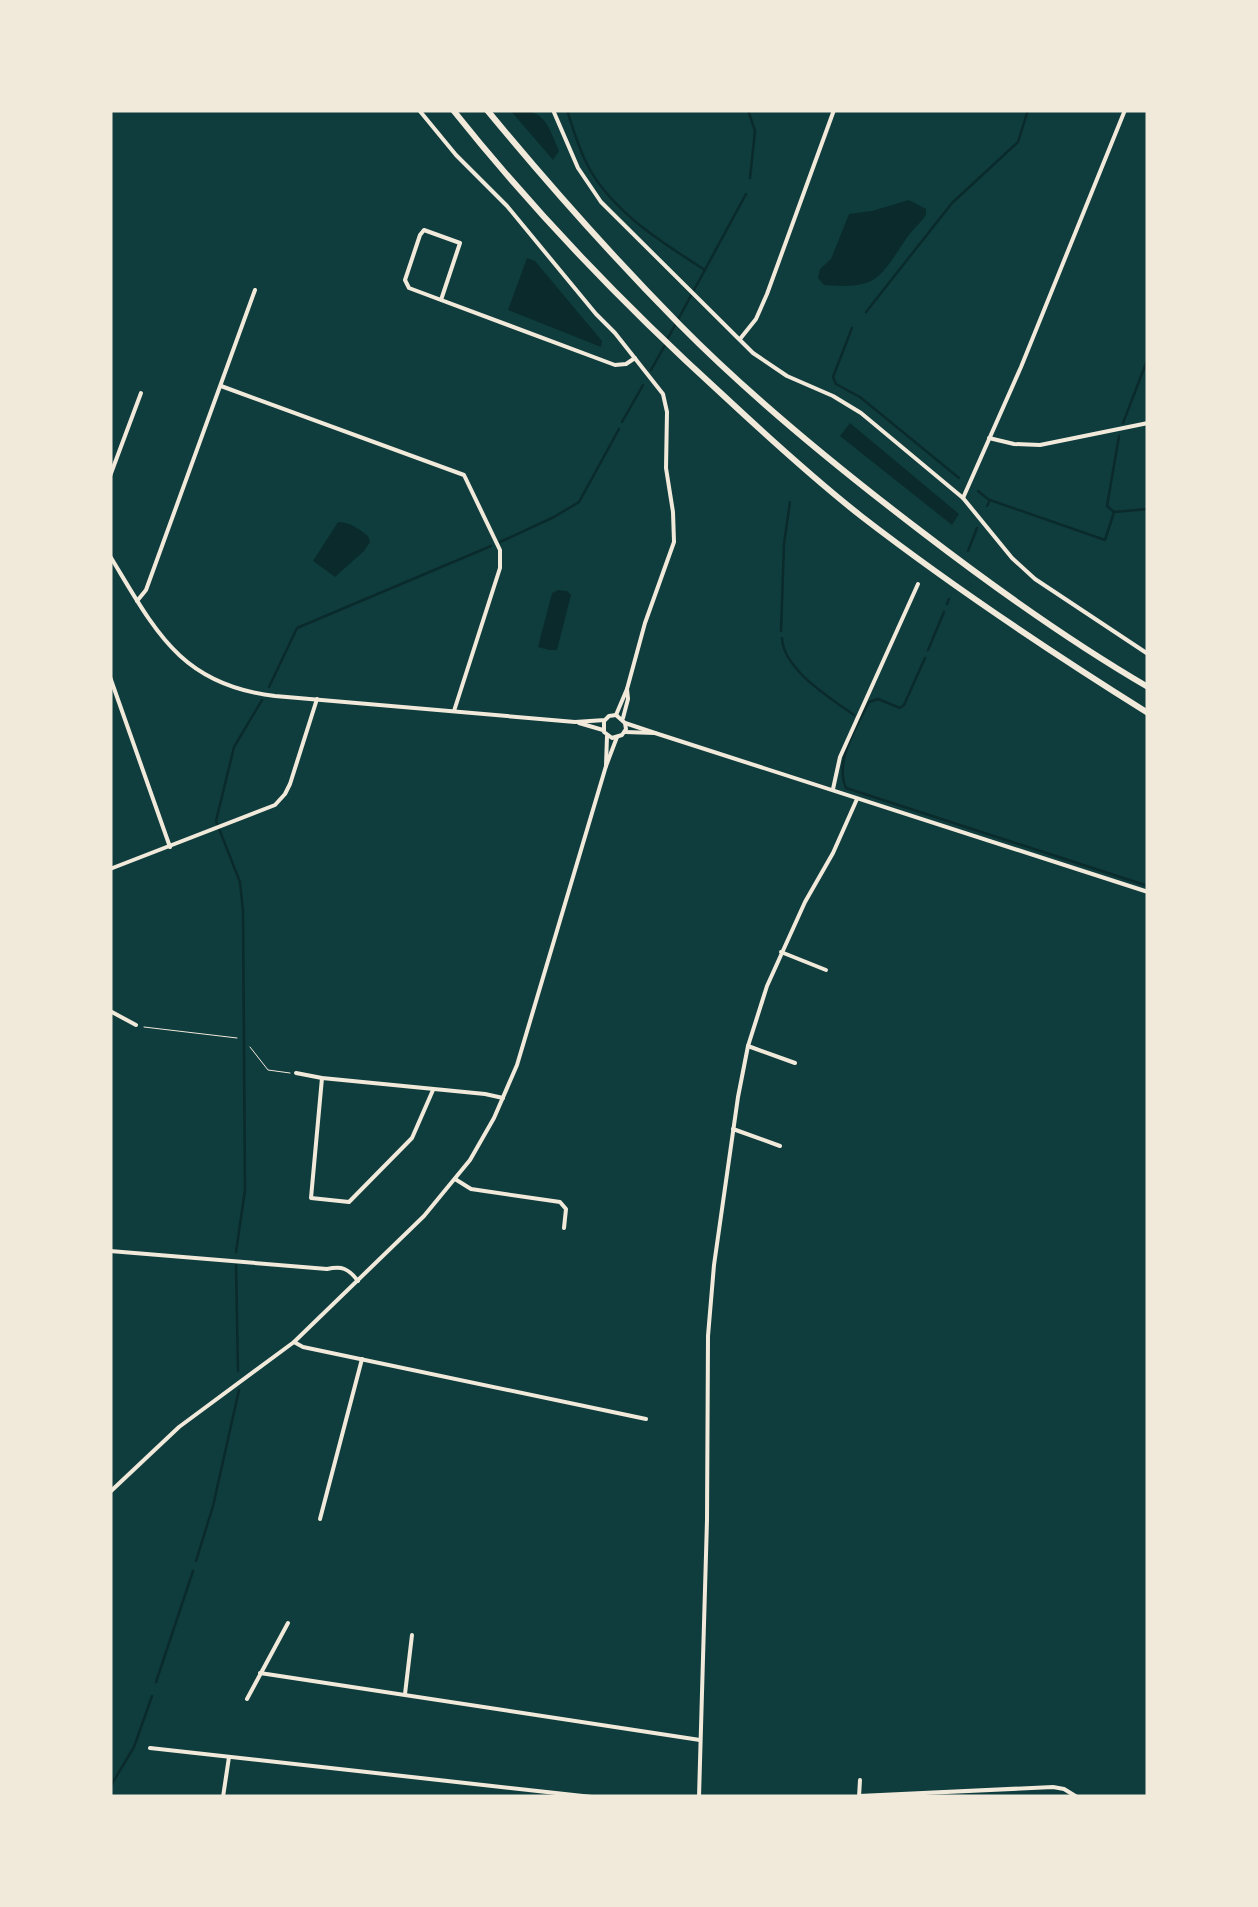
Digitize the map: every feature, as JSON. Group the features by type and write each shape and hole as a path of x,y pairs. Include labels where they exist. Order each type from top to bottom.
{"highway":[{"path":"452,110 558,233 662,340 807,472 986,608 1148,713"},
{"path":"487,110 547,183 674,319 775,412 872,494 990,585 1148,687"}],"street":[{"path":"419,110 660,388 666,407 666,468 675,537 616,715"},
{"path":"553,110 589,187 753,353 787,376 852,406 963,498 1012,558 1036,579 1148,654"},
{"path":"740,339 756,320 767,294 834,110"},
{"path":"963,498 1125,110"},
{"path":"441,300 460,245 424,230 406,284 409,288 441,300 615,365 635,358"},
{"path":"137,600 146,590 255,290"},
{"path":"221,386 464,475 500,550 500,568 454,711"},
{"path":"110,476 141,393"},
{"path":"989,438 1040,445 1148,422"},
{"path":"110,556 174,652 207,675 236,687 263,694 575,722 605,720 616,715 655,733 1148,892"},
{"path":"833,790 838,761 918,584"},
{"path":"110,677 170,847"},
{"path":"110,1492 179,1427 294,1342 424,1216 483,1140 527,1034 606,766 624,732 627,688"},
{"path":"110,868 275,805 285,794 317,699"},
{"path":"605,720 606,766"},
{"path":"575,722 618,738"},
{"path":"624,732 655,733"},
{"path":"698,1797 708,1520 708,1336 733,1129 748,1046 767,986 857,798"},
{"path":"781,952 826,970"},
{"path":"110,1012 136,1025"},
{"path":"748,1046 795,1063"},
{"path":"296,1073 503,1098"},
{"path":"322,1078 310,1198 349,1202 412,1138 433,1090"},
{"path":"733,1129 780,1146"},
{"path":"455,1179 470,1189 560,1202 566,1209 564,1228"},
{"path":"110,1251 339,1267 351,1271 358,1280"},
{"path":"294,1342 302,1347 646,1419"},
{"path":"320,1519 362,1359"},
{"path":"246,1699 288,1623"},
{"path":"406,1694 412,1635"},
{"path":"260,1672 700,1740"},
{"path":"150,1748 592,1797"},
{"path":"222,1797 229,1757"},
{"path":"860,1780 859,1796 1053,1787 1077,1797"}],"path":[{"path":"136,1025 237,1038"},
{"path":"250,1048 268,1070 296,1073"}],"water":[{"path":"510,110 531,112 543,119 559,151 553,160"},
{"path":"909,200 926,209 926,215 881,273 865,283 824,285 818,278 820,269 831,259 849,214"},
{"path":"527,258 535,261 602,341 601,347 508,310"},
{"path":"850,423 959,514 952,525 840,436"},
{"path":"338,522 358,528 370,542 335,577 313,561"},
{"path":"558,590 571,595 557,650 549,650 538,647 552,593"}],"waterway":[{"path":"567,110 585,161 599,184 641,226 705,270"},
{"path":"748,110 755,131 750,178"},
{"path":"866,312 952,203 1018,142 1028,110"},
{"path":"668,338 746,194"},
{"path":"852,328 833,377 836,384 860,397 959,478"},
{"path":"651,370 665,345"},
{"path":"1123,423 1148,358"},
{"path":"622,422 643,385"},
{"path":"500,542 579,502 619,429"},
{"path":"1119,436 1107,506 1114,512 1148,509"},
{"path":"978,491 988,499"},
{"path":"987,506 990,500 1105,540 1114,512"},
{"path":"781,631 784,544 790,502"},
{"path":"968,551 977,528"},
{"path":"269,687 297,628 491,546"},
{"path":"947,604 949,599"},
{"path":"928,650 944,612"},
{"path":"782,638 784,650 799,672 854,715"},
{"path":"925,658 904,705 900,708 878,699 869,702 845,755 846,788 1148,886"},
{"path":"236,1252 245,1190 243,911 240,882 216,821 234,747 262,700"},
{"path":"236,1265 238,1371"},
{"path":"196,1561 213,1506 239,1390"},
{"path":"156,1682 193,1571"},
{"path":"110,1787 134,1747 152,1696"}]}
